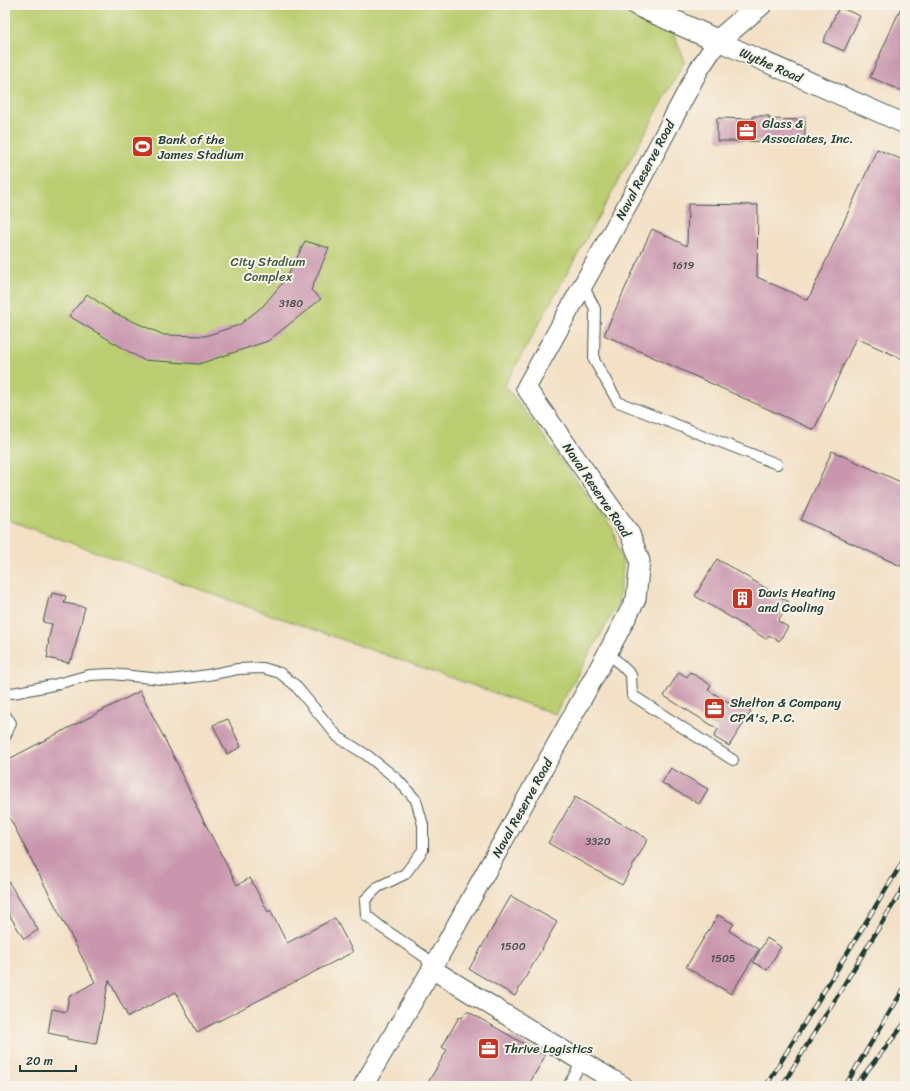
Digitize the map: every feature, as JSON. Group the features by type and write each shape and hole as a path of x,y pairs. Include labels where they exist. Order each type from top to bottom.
{"street":[{"name":"Wythe Road","path":"638,5 905,124"},
{"path":"718,41 760,5"},
{"name":"Naval Reserve Road","path":"363,1086 432,969 608,652 636,598 640,561 630,534 526,388 631,198 698,69 718,41"},
{"path":"432,969 623,1086"}],"lane":[{"path":"583,285 595,309 594,360 618,402 777,464"},
{"path":"608,652 631,675 632,696 733,760"},
{"path":"5,692 20,692 90,675 112,674 170,680 238,669 263,668 280,673 295,685 338,737 368,756 397,778 416,800 423,825 423,850 405,874 378,887 365,900 366,915 425,957 432,969"},
{"path":"5,715 11,723 5,737"},
{"path":"568,1086 582,1062"}],"green space":[{"name":"City Stadium Complex","path":"5,5 613,5 672,31 685,61 505,385 613,529 623,566 618,604 555,714 240,604 5,519"}],"building":[{"path":"902,5 905,5 905,92 870,77"},
{"path":"839,7 860,16 844,51 823,42"},
{"path":"753,116 769,116 769,119 805,120 805,142 717,141 717,118 753,119"},
{"path":"877,149 905,161 905,360 856,338 814,430 604,335 652,229 687,246 688,204 758,205 757,277 808,300"},
{"path":"305,241 329,248 311,290 321,299 268,341 199,364 143,360 69,316 87,294 114,313 164,335 205,336 239,325 263,306 284,281"},
{"path":"832,451 905,484 905,568 801,520"},
{"name":"Davis Heating and Cooling","path":"717,559 789,602 778,621 788,627 779,641 769,635 766,639 695,596"},
{"path":"52,593 66,596 64,603 85,607 72,659 70,659 69,663 47,658 48,642 52,624 43,622 49,597 51,598"},
{"name":"Shelton & Company CPA's, P.C.","path":"679,672 687,677 690,672 711,685 708,690 733,705 735,702 751,712 729,746 714,737 718,729 664,696"},
{"path":"140,691 180,769 196,806 237,885 250,878 268,912 270,910 287,943 335,918 353,952 197,1032 176,992 128,1017 109,980 96,1044 67,1039 67,1037 48,1033 52,1009 66,1012 69,997 95,982 5,809 5,761"},
{"path":"228,719 241,747 227,754 213,725"},
{"path":"671,768 708,789 699,804 662,783"},
{"path":"575,797 648,839 622,885 548,843"},
{"path":"5,876 38,930 24,939 5,908"},
{"path":"511,896 557,922 515,996 469,969"},
{"path":"718,915 734,924 729,931 759,949 731,994 686,967"},
{"path":"767,938 781,947 767,970 753,962"},
{"name":"Thrive Logistics","path":"467,1011 545,1056 528,1086 426,1086 447,1050 442,1047 459,1017 462,1018"}],"railway":[{"path":"766,1086 905,858"},
{"path":"782,1086 905,885"},
{"path":"845,1086 905,987"},
{"path":"855,1086 905,1023"}],"place":[{"name":"Glass & Associates, Inc.","path":"746,130"},
{"name":"Bank of the James Stadium","path":"142,146"},
{"name":"Davis Heating and Cooling","path":"742,599"},
{"name":"Shelton & Company CPA's, P.C.","path":"715,709"},
{"name":"Thrive Logistics","path":"488,1048"}]}
